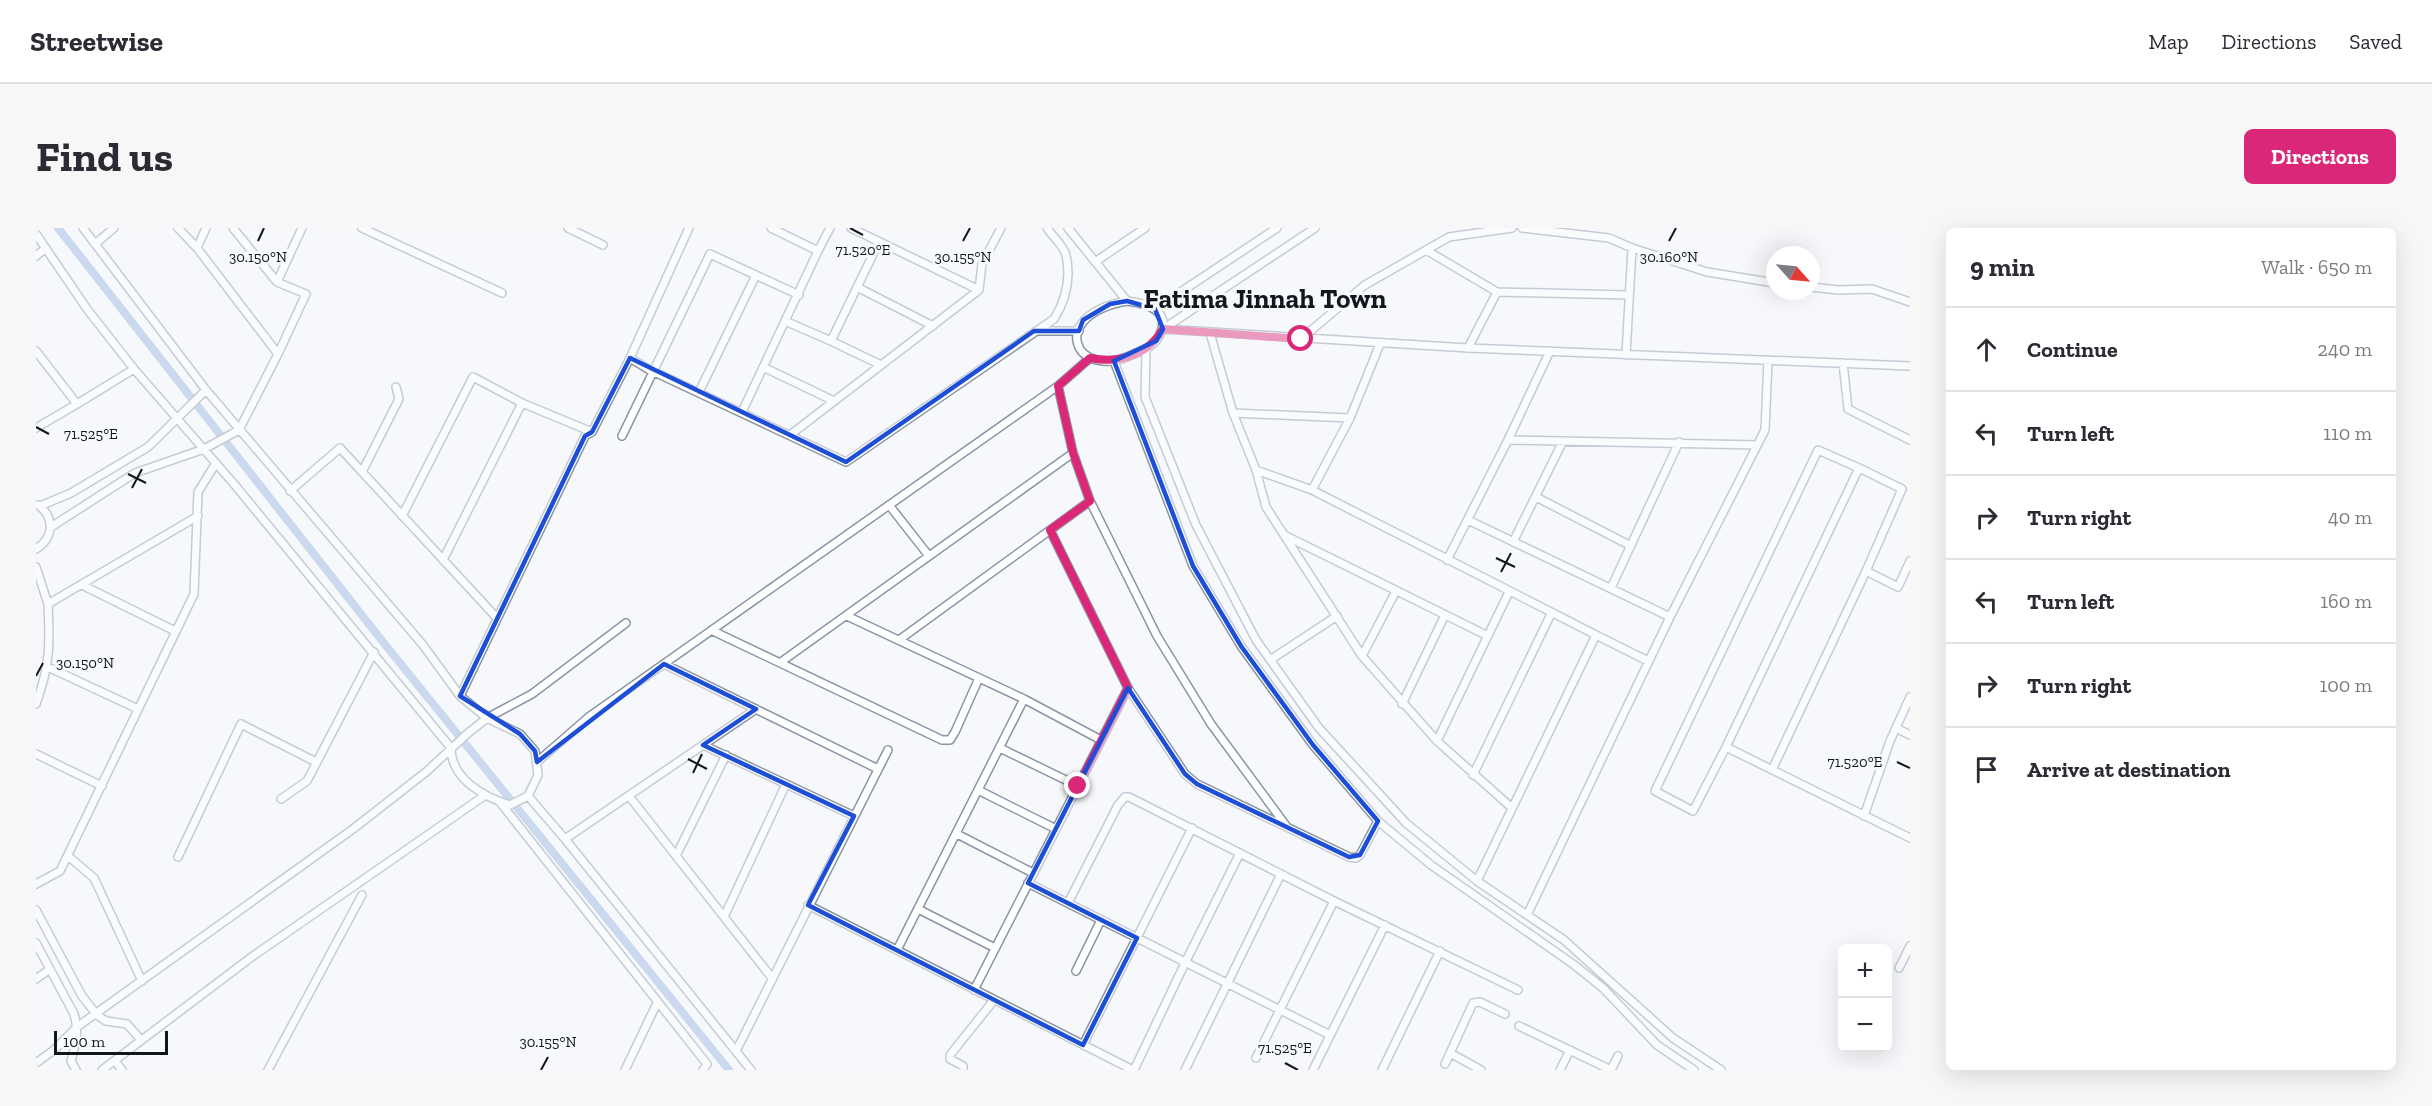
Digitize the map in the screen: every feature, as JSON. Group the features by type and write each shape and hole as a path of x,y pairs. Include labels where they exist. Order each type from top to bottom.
{"street":[{"path":"36,234 87,309 134,369 216,463 451,748 451,761 470,784 484,796 510,805 528,796 538,775 535,752 519,734 488,718 460,696 423,645 206,390 83,228"},
{"path":"95,244 114,228"},
{"path":"178,228 197,248 278,354"},
{"path":"197,248 206,228"},
{"path":"36,549 45,542 51,527 135,472 204,449 239,429 306,294 277,282 233,228"},
{"path":"277,282 302,228"},
{"path":"362,228 502,293"},
{"path":"568,228 603,245"},
{"path":"460,696 585,436 592,432 630,358 689,228"},
{"path":"772,228 818,251"},
{"path":"742,412 830,228"},
{"path":"851,228 979,290"},
{"path":"790,435 979,290 982,264 1001,228"},
{"path":"630,358 846,462 1054,319 1067,291 1066,254 1047,228"},
{"path":"1068,228 1127,301"},
{"path":"1095,262 1145,228"},
{"path":"1155,309 1277,228"},
{"path":"1163,329 1162,318 1155,309 1143,303 1127,301 1094,310 1083,320 1076,336 1079,349 1090,358 1114,361 1146,349 1156,341 1163,329 1315,228"},
{"path":"1301,339 1365,285 1449,237 1512,228"},
{"path":"1522,228 1609,238 1632,248 1707,272 1766,282"},
{"path":"831,341 879,242"},
{"path":"36,256 46,248"},
{"path":"1626,355 1632,248"},
{"path":"1426,250 1497,292 1628,295"},
{"path":"622,436 710,254 799,295"},
{"path":"699,392 756,275"},
{"path":"857,287 933,326"},
{"path":"1820,288 1872,289 1910,302"},
{"path":"1468,348 1497,292"},
{"path":"786,321 881,365"},
{"path":"1163,329 1380,344 1910,366"},
{"path":"1034,331 1078,331"},
{"path":"1210,333 1233,413 1256,470 1266,507 1362,656 1437,741 1512,808"},
{"path":"1312,490 1350,418 1380,344"},
{"path":"1146,349 1145,397 1196,525 1256,640 1318,728 1406,823 1477,881 1564,940 1673,1038 1721,1070"},
{"path":"36,351 77,404"},
{"path":"1447,560 1550,351"},
{"path":"537,762 590,716 1058,386 1090,358"},
{"path":"1527,915 1648,661 1765,430 1768,360"},
{"path":"1114,361 1199,576 1241,646 1313,745 1378,821 1431,865 1573,964 1603,988 1657,1045 1694,1070"},
{"path":"1843,363 1848,409 1910,440"},
{"path":"763,367 834,401"},
{"path":"36,428 134,369"},
{"path":"402,516 473,377 522,403 592,432"},
{"path":"1058,386 1073,453 1090,501 1158,636 1211,724 1288,828"},
{"path":"362,472 399,399 396,387"},
{"path":"51,527 47,513 38,505 71,493 148,447 206,390"},
{"path":"443,560 522,403"},
{"path":"1233,413 1350,418"},
{"path":"1508,440 1756,445"},
{"path":"1513,542 1563,441"},
{"path":"1611,588 1679,442"},
{"path":"290,491 340,448 496,617"},
{"path":"1859,468 1726,747 1693,811 1655,791 1818,450 1859,468 1910,494"},
{"path":"781,662 1073,453"},
{"path":"36,884 60,871 194,594 198,492 216,463"},
{"path":"1256,470 1312,490 1551,614 1648,661"},
{"path":"1772,770 1902,489"},
{"path":"1536,497 1631,546"},
{"path":"899,640 1090,501"},
{"path":"890,505 929,556"},
{"path":"48,604 198,516"},
{"path":"1468,520 1670,617"},
{"path":"1050,530 1128,688 1185,774 1197,784 1349,857 1356,858 1360,855 1378,821"},
{"path":"1284,535 1488,636"},
{"path":"1866,571 1898,587 1910,561"},
{"path":"36,567 48,604 50,639 48,667 36,704"},
{"path":"82,585 176,631"},
{"path":"1362,656 1396,591"},
{"path":"1437,741 1509,592"},
{"path":"1473,775 1551,614"},
{"path":"1402,704 1445,615"},
{"path":"847,616 1024,699 1101,740"},
{"path":"1270,660 1337,616"},
{"path":"36,1063 54,1050 78,1027 352,830 426,772 488,718 532,694 626,623"},
{"path":"713,631 942,740 950,740 955,732 979,678"},
{"path":"1477,881 1596,635"},
{"path":"281,799 307,781 374,652"},
{"path":"664,664 878,769"},
{"path":"48,667 138,710"},
{"path":"974,990 1128,688"},
{"path":"1864,816 1896,728 1910,697"},
{"path":"897,950 1024,699"},
{"path":"565,839 756,709"},
{"path":"178,857 241,724 316,762"},
{"path":"1896,728 1910,735"},
{"path":"703,745 854,816"},
{"path":"1726,747 1910,838"},
{"path":"1000,748 1078,786"},
{"path":"735,1051 888,750"},
{"path":"36,753 102,786"},
{"path":"676,856 726,755"},
{"path":"724,917 786,784"},
{"path":"978,790 1056,829"},
{"path":"102,1070 253,956 484,796"},
{"path":"528,796 751,1070"},
{"path":"628,796 772,978"},
{"path":"1068,903 1118,805 1125,796 1518,990"},
{"path":"499,801 707,1064 704,1070"},
{"path":"1083,1045 1192,828"},
{"path":"957,834 1033,873"},
{"path":"808,905 1134,1070 1240,853"},
{"path":"68,856 94,878 142,981"},
{"path":"1185,1070 1281,874"},
{"path":"1028,883 1330,1035"},
{"path":"268,1070 362,895"},
{"path":"1256,1058 1334,901"},
{"path":"918,909 995,948"},
{"path":"36,910 82,996 97,1015 106,1021 127,1024 141,1040"},
{"path":"1076,971 1101,920"},
{"path":"1313,1070 1385,925"},
{"path":"36,943 74,1014 78,1027 71,1061 76,1070"},
{"path":"1899,968 1910,946"},
{"path":"1382,1070 1440,951"},
{"path":"36,979 50,969"},
{"path":"963,1070 963,1066 950,1059 950,1055 994,1000"},
{"path":"1444,1064 1476,1001 1505,1014"},
{"path":"625,1070 657,1003"},
{"path":"1519,1026 1611,1070 1618,1056"},
{"path":"1560,1070 1570,1050"},
{"path":"1450,1053 1481,1070"},
{"path":"115,1061 122,1070"}],"highlighted area":[{"path":"1127,301 1155,309 1163,329 1156,341 1114,361 1193,566 1241,646 1313,745 1378,821 1360,855 1349,857 1197,784 1185,774 1128,688 1028,883 1137,938 1083,1045 808,905 854,816 703,745 756,709 664,664 537,762 535,751 520,734 460,696 585,436 592,432 630,358 846,462 1034,331 1079,331 1083,320 1110,304"}],"waterway":[{"path":"58,228 383,642 729,1070"}],"district":[{"name":"Fatima Jinnah Town","path":"1265,299"}],"route":[{"path":"1078,786 1128,688 1050,530 1090,501 1073,453 1058,386 1090,358 1114,361 1146,349 1156,341 1163,329 1301,339"}]}
